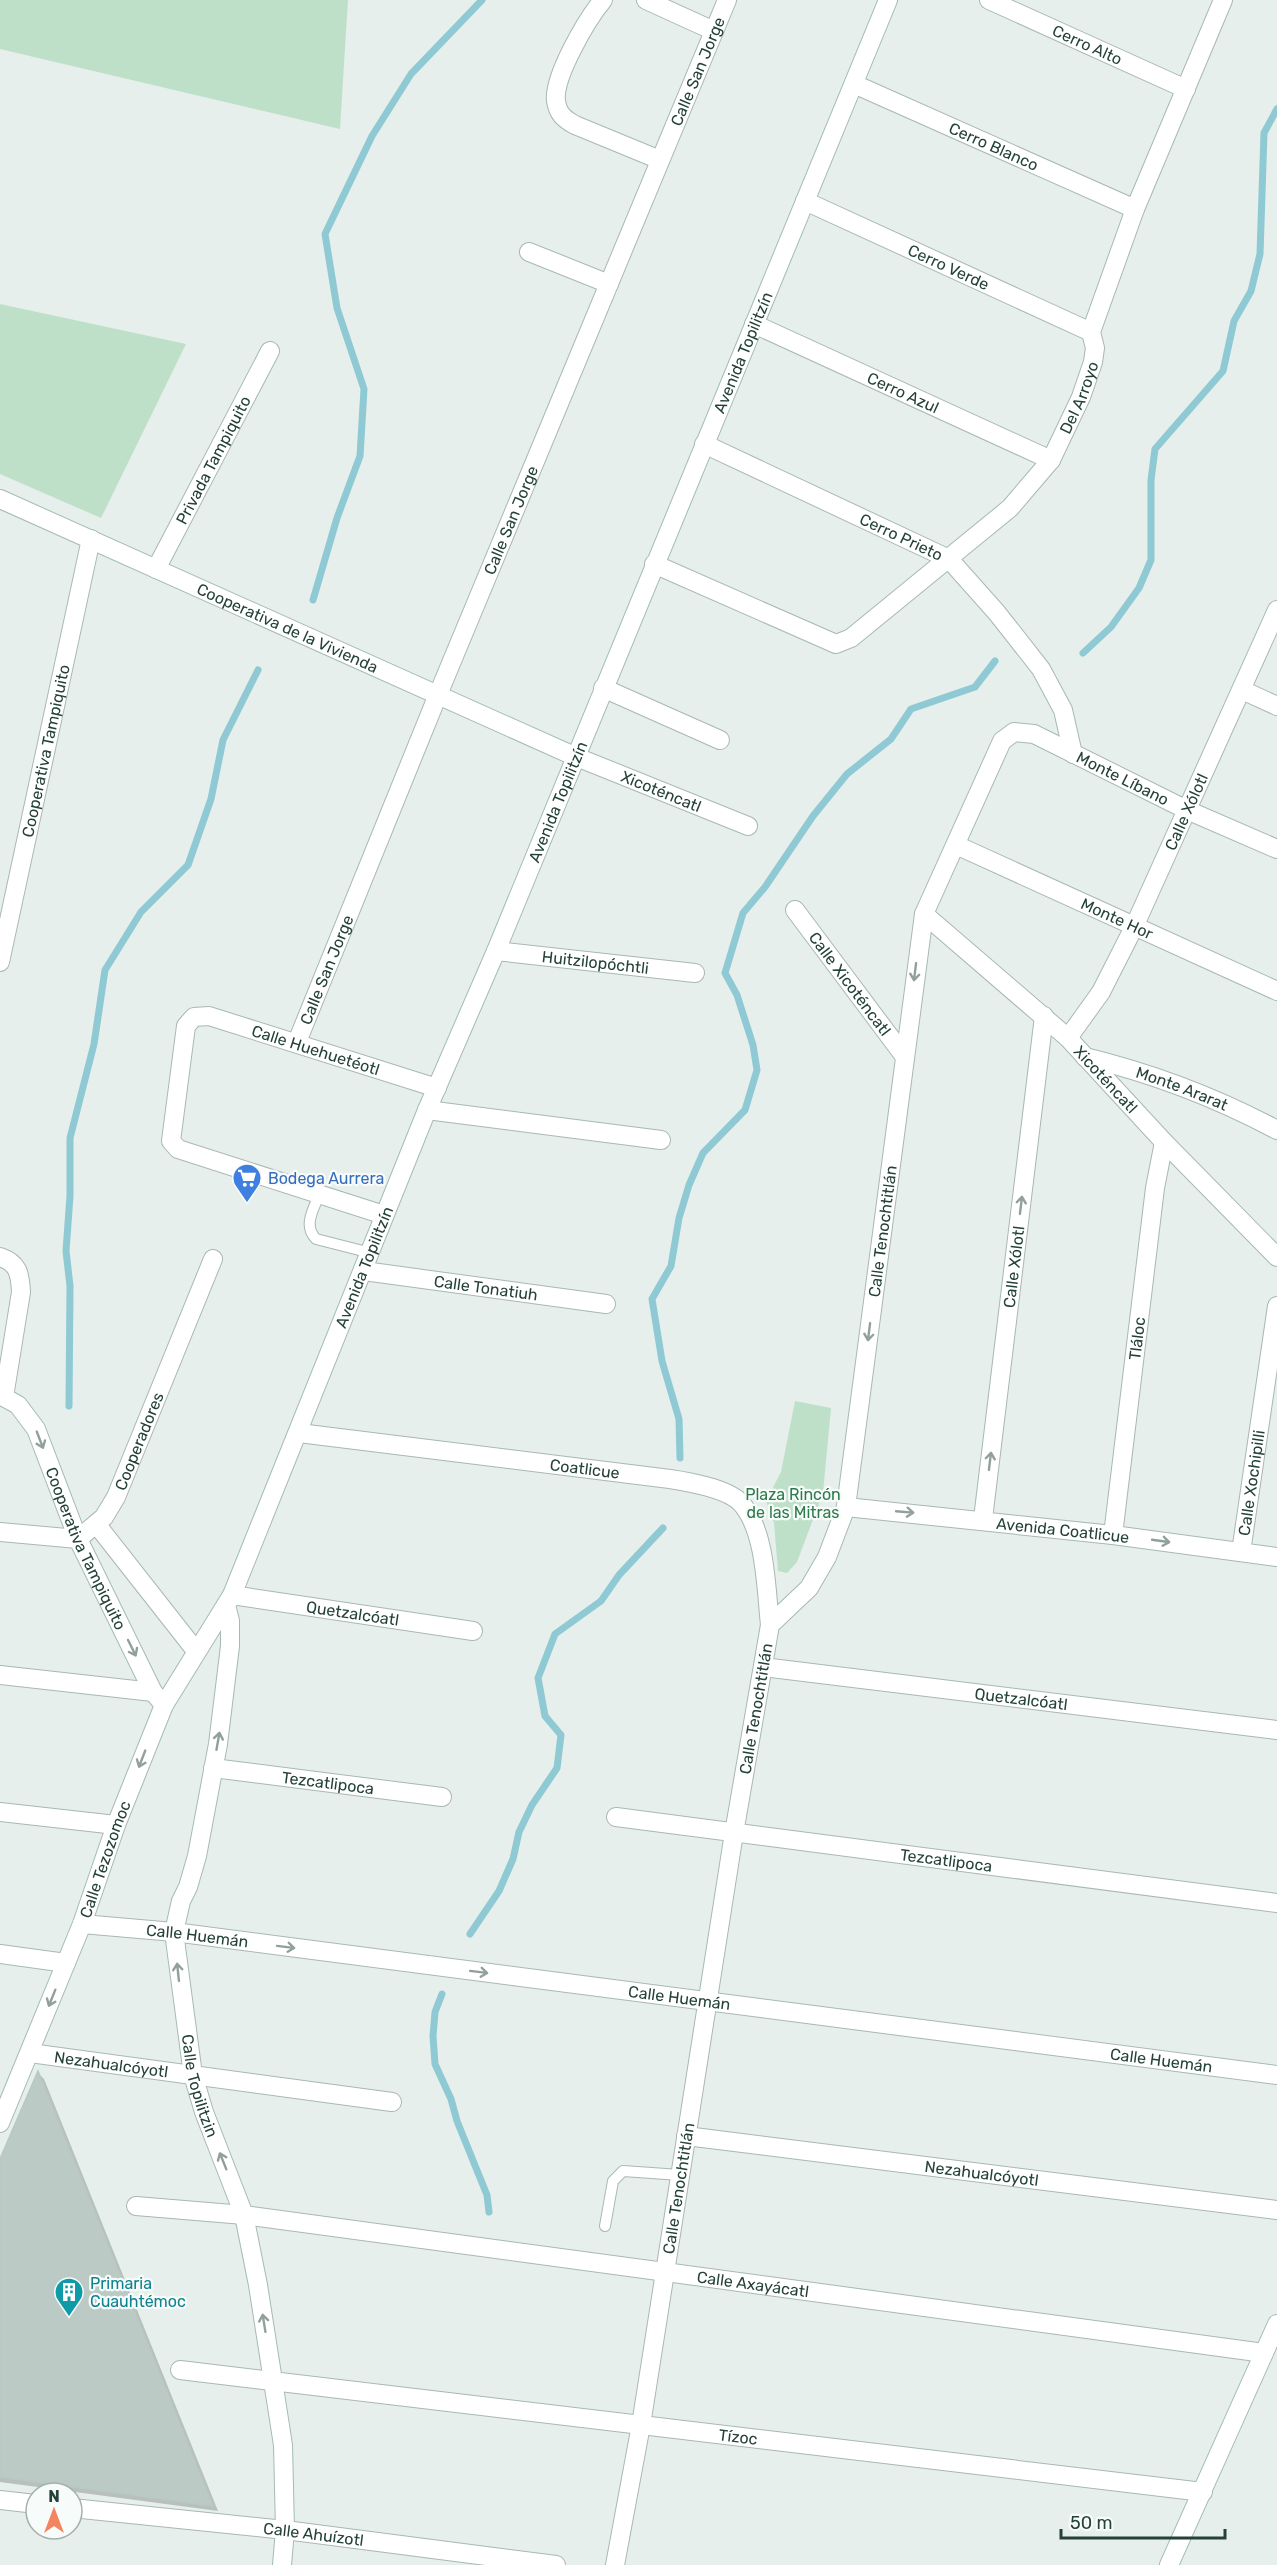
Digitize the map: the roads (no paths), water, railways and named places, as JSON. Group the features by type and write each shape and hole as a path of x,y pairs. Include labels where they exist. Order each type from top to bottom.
{"street":[{"path":"603,0 578,39 558,82 556,102 559,112 563,118 575,125 660,160"},
{"path":"646,0 714,31"},
{"name":"Calle San Jorge","path":"297,1042 437,697 728,0"},
{"name":"Avenida Topilitzín","path":"229,1600 364,1271 384,1215 496,951 574,756 888,0"},
{"name":"Cerro Alto","path":"989,0 1186,89"},
{"name":"Del Arroyo","path":"654,564 836,644 851,638 1010,508 1051,460 1081,397 1093,362 1095,348 1091,332 1135,209 1223,0"},
{"name":"Cerro Blanco","path":"854,84 1135,209"},
{"name":"Cerro Verde","path":"805,201 1091,332"},
{"path":"529,252 609,284"},
{"name":"Cerro Azul","path":"754,324 1051,460"},
{"name":"Privada Tampiquito","path":"156,570 270,351"},
{"name":"Cerro Prieto","path":"704,444 949,559 997,613 1041,669 1064,710 1073,754"},
{"name":"Cooperativa de la Vivienda","path":"0,499 437,697 574,756"},
{"name":"Cooperativa Tampiquito","path":"0,962 6,897 91,539"},
{"name":"Calle Xólotl","path":"1068,1038 1101,992 1134,927 1277,610"},
{"path":"603,688 720,740"},
{"path":"1242,690 1277,706"},
{"name":"Calle Tenochtitlán","path":"615,2565 666,2274 734,1833 770,1625 809,1588 827,1557 846,1507 924,914 1002,741 1014,732 1034,734"},
{"name":"Monte Líbano","path":"1034,734 1187,810 1277,849"},
{"name":"Xicoténcatl","path":"574,756 748,826"},
{"name":"Monte Hor","path":"956,845 1277,991"},
{"name":"Calle Xicoténcatl","path":"795,910 905,1057"},
{"name":"Xicoténcatl","path":"924,914 1068,1038 1164,1142 1277,1257"},
{"name":"Huitzilopóchtli","path":"496,951 695,973"},
{"name":"Calle Huehuetéotl","path":"319,1195 183,1152 171,1141 186,1026 194,1017 209,1016 437,1088"},
{"name":"Calle Xólotl","path":"983,1519 1044,1016"},
{"name":"Monte Ararat","path":"1084,1057 1129,1069 1199,1094 1277,1130"},
{"path":"428,1110 661,1140"},
{"name":"Tláloc","path":"1113,1534 1154,1200 1164,1142"},
{"path":"319,1195 384,1215"},
{"path":"0,1257 12,1262 18,1269 21,1292 2,1396"},
{"name":"Cooperadores","path":"78,1539 97,1525 116,1497 213,1259"},
{"name":"Calle Tonatiuh","path":"364,1271 606,1304"},
{"name":"Calle Xochipilli","path":"1241,1552 1277,1306"},
{"name":"Cooperativa Tampiquito","path":"2,1396 18,1405 36,1429 78,1539 158,1698"},
{"name":"Coatlicue","path":"299,1432 670,1479 713,1488 738,1500 749,1515 762,1556 770,1625"},
{"name":"Avenida Coatlicue","path":"846,1507 983,1519 1113,1534 1277,1557"},
{"name":"Cooperativa Tampiquito","path":"97,1525 196,1651"},
{"path":"0,1532 78,1539"},
{"name":"Quetzalcóatl","path":"229,1600 472,1631"},
{"name":"Calle Tezozomoc","path":"0,2122 7,2089 30,2053 82,1924 158,1698 196,1651 229,1600"},
{"name":"Calle Topilitzin","path":"229,1600 228,1667 213,1767 197,1856 188,1887 180,1901 174,1932 193,2074 216,2146 244,2215 273,2381 283,2445 285,2530 282,2565"},
{"name":"Quetzalcóatl","path":"763,1667 1277,1730"},
{"path":"0,1675 158,1698"},
{"name":"Tezcatlipoca","path":"213,1767 442,1797"},
{"path":"0,1812 116,1825"},
{"name":"Tezcatlipoca","path":"616,1817 1277,1903"},
{"name":"Calle Huemán","path":"82,1924 174,1932 1277,2075"},
{"path":"0,1954 66,1963"},
{"name":"Nezahualcóyotl","path":"30,2053 392,2102"},
{"name":"Nezahualcóyotl","path":"686,2136 1277,2210"},
{"name":"Calle Axayácatl","path":"136,2206 244,2215 666,2274 1264,2353"},
{"path":"1169,2565 1277,2324"},
{"name":"Tízoc","path":"180,2370 1203,2492"},
{"path":"0,2500 24,2503"},
{"name":"Calle Ahuízotl","path":"84,2509 285,2530 556,2565"}],"lane":[{"path":"319,1195 309,1223 311,1235 316,1239 371,1253"},
{"path":"605,2226 613,2181 617,2175 623,2171 680,2175"}],"waterway":[{"path":"313,600 337,518 360,456 364,389 337,308 325,234 372,136 411,74 482,0"},
{"path":"1083,653 1111,627 1139,588 1151,560 1151,480 1155,449 1223,371 1234,321 1251,291 1260,254 1264,133 1277,109"},
{"path":"680,1458 679,1419 662,1361 652,1299 671,1266 679,1218 689,1185 703,1153 745,1110 757,1070 753,1045 737,995 725,973 743,913 765,887 813,816 847,774 891,739 911,709 975,687 995,661"},
{"path":"69,1406 70,1286 66,1251 70,1196 70,1138 94,1044 105,970 141,912 188,865 211,799 223,740 258,670"},
{"path":"470,1934 499,1891 513,1859 519,1832 532,1805 557,1768 561,1735 545,1716 538,1678 555,1634 601,1601 619,1575 663,1528"},
{"path":"442,1994 435,2012 433,2036 435,2064 451,2099 457,2121 487,2195 489,2212"}],"place":[{"name":"Bodega Aurrera","path":"247,1204"},
{"name":"Primaria Cuauhtémoc","path":"69,2318"}],"park label":[{"name":"Plaza Rincón de las Mitras","path":"793,1503"}]}
